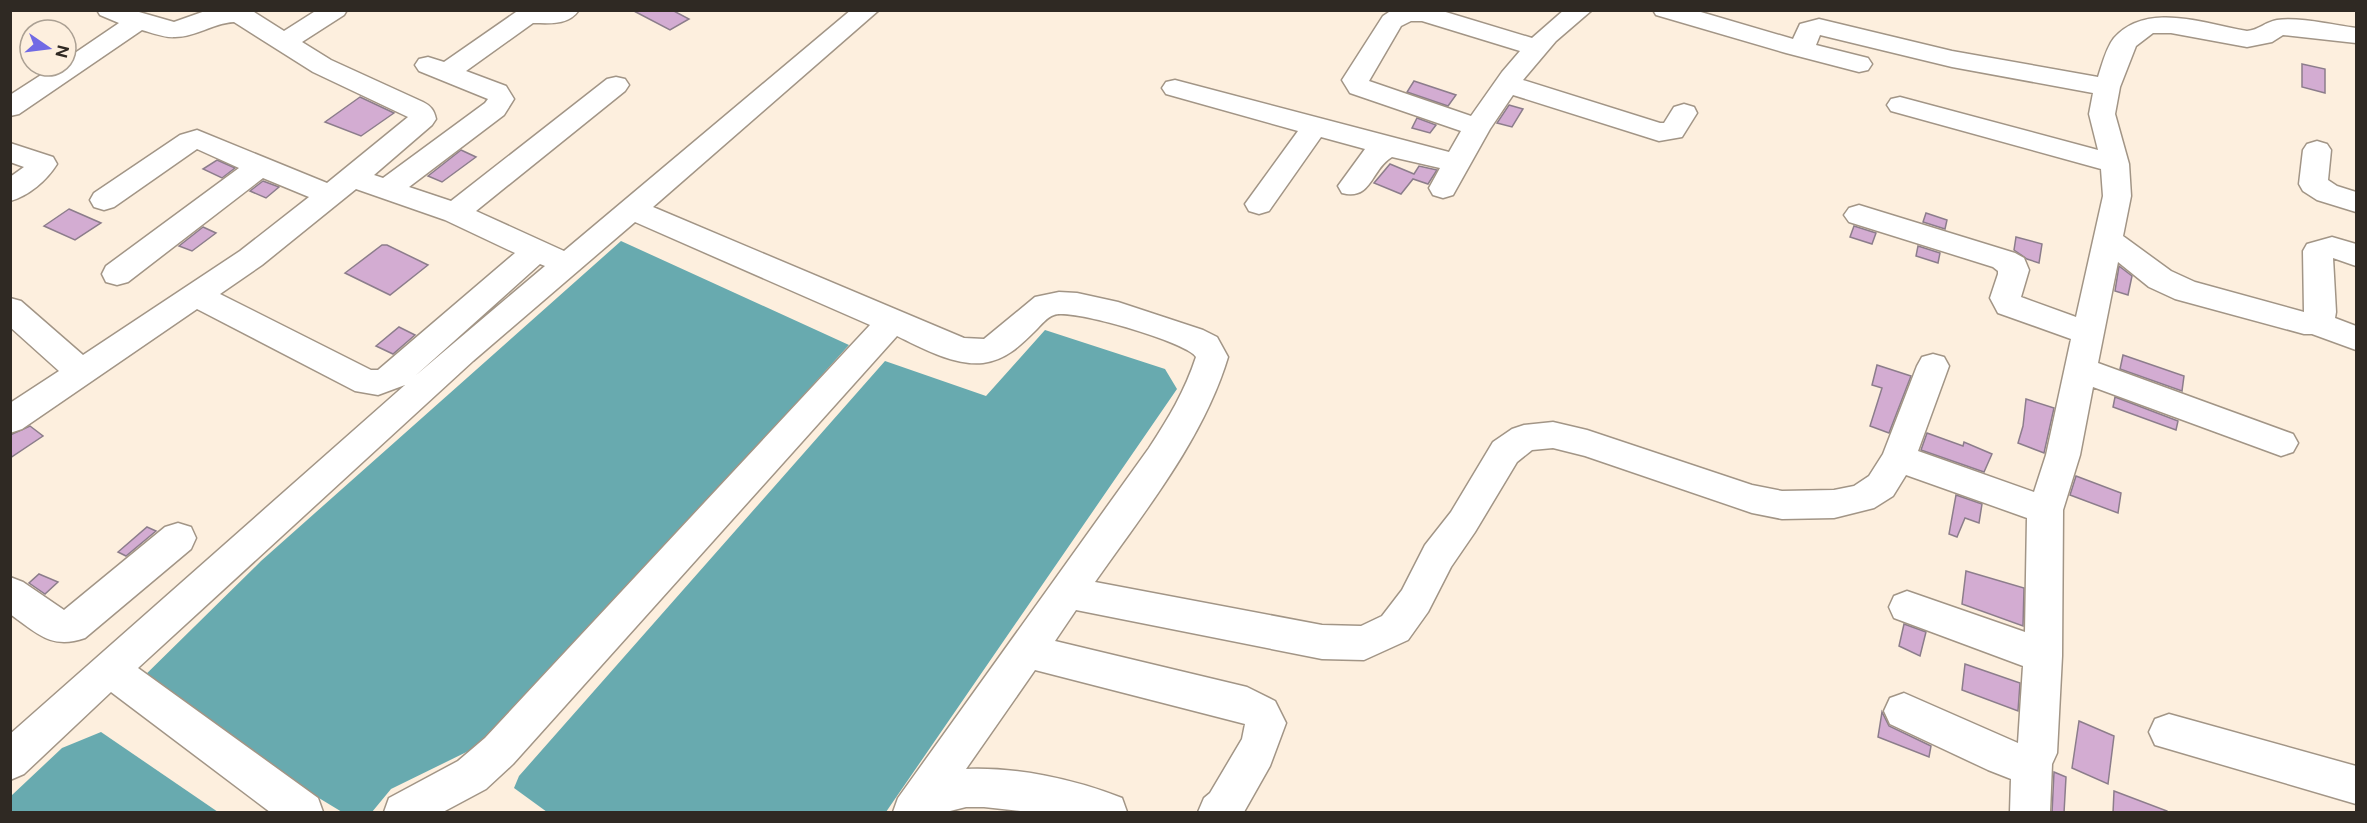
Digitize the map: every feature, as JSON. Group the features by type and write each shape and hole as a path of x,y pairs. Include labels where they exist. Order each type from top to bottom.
{"street":[{"path":"284,42 335,10"},
{"path":"388,189 495,109 501,99 496,92 437,68 525,17 536,15 554,18 567,10"},
{"path":"10,761 453,361 867,10"},
{"path":"1443,188 1477,127 1507,84 1547,36 1580,10"},
{"path":"1665,10 1859,64"},
{"path":"10,108 126,15 174,30 230,13 261,16 284,42 322,66 421,112 422,119 414,128 251,258 10,420"},
{"path":"1477,127 1359,87 1355,80 1392,21 1406,13 1424,14 1538,48"},
{"path":"2030,813 2032,761 2037,753 2043,656 2045,510 2063,455 2117,196 2115,164 2102,114 2107,87 2124,43 2158,17 2247,39 2263,37 2274,28 2283,27 2356,35"},
{"path":"1799,48 1805,43 1809,29 1819,27 1952,59 2107,87"},
{"path":"1507,84 1659,132 1672,131 1684,113"},
{"path":"455,213 616,85"},
{"path":"1175,88 1455,163"},
{"path":"1900,105 2115,164"},
{"path":"1259,204 1315,126"},
{"path":"104,200 190,141 197,139 261,165 341,187 388,189 455,213 566,265"},
{"path":"1352,186 1376,154 1389,147"},
{"path":"2317,150 2313,184 2328,193 2356,202"},
{"path":"10,152 43,164 10,192"},
{"path":"117,274 261,165"},
{"path":"632,208 949,346 967,351 984,352 998,347 1046,305 1068,302 1172,331 1206,345 1212,357 1207,377 1166,449 1069,593 917,807"},
{"path":"1858,215 2004,260 2013,266 2015,273 2005,298 2009,305 2088,333"},
{"path":"2109,240 2160,279 2186,291 2304,323 2314,323 2356,338"},
{"path":"2314,323 2319,319 2321,312 2318,250 2322,247 2331,247 2356,256"},
{"path":"196,296 366,382 385,382 537,250"},
{"path":"10,309 80,371"},
{"path":"404,813 472,775 499,751 892,321"},
{"path":"1069,593 1322,642 1364,643 1395,628 1415,601 1438,556 1463,522 1505,452 1524,438 1553,435 1587,443 1752,499 1782,505 1826,505 1862,498 1881,486 1898,458 1933,366"},
{"path":"2081,370 2282,444"},
{"path":"1898,458 2045,510"},
{"path":"10,593 59,627 72,626 178,538"},
{"path":"1907,607 2043,656"},
{"path":"1027,651 1247,705 1260,711 1266,721 1263,736 1225,807 1219,813"},
{"path":"110,669 303,813"},
{"path":"1904,711 2002,757 2020,763 2032,761"},
{"path":"2169,732 2356,785"},
{"path":"917,807 964,788 1000,788 1036,794 1107,813"}],"water":[{"path":"621,241 849,345 491,740 391,789 372,812 342,812 134,686 261,561"},
{"path":"1045,330 1165,369 1177,389 886,812 547,812 514,788 519,776 885,361 986,396"},
{"path":"101,732 218,812 11,812 11,796 62,748"}],"building":[{"path":"632,10 672,10 689,19 670,30"},
{"path":"2302,64 2325,69 2325,93 2302,87"},
{"path":"1414,81 1456,95 1448,106 1407,92"},
{"path":"360,97 394,113 361,136 325,122"},
{"path":"1509,105 1523,109 1512,127 1497,123"},
{"path":"1417,118 1436,125 1430,133 1412,128"},
{"path":"461,150 476,157 442,182 428,176"},
{"path":"217,160 235,168 222,178 203,169"},
{"path":"1390,164 1414,174 1419,166 1437,170 1428,184 1413,179 1401,194 1374,183"},
{"path":"263,181 279,187 266,198 250,191"},
{"path":"69,209 101,223 75,240 44,226"},
{"path":"1926,213 1947,220 1945,229 1923,222"},
{"path":"1854,226 1876,233 1872,244 1850,237"},
{"path":"203,227 216,233 192,251 179,246"},
{"path":"2016,237 2042,244 2039,263 2027,259 2014,250"},
{"path":"382,245 387,245 428,265 390,295 345,273"},
{"path":"1918,246 1940,253 1938,263 1916,256"},
{"path":"2119,266 2132,276 2128,295 2115,291"},
{"path":"399,327 415,335 393,354 376,346"},
{"path":"2123,355 2184,376 2182,391 2120,369"},
{"path":"1877,365 1911,376 1889,433 1870,426 1882,388 1872,385"},
{"path":"2115,397 2178,421 2176,430 2113,407"},
{"path":"2026,399 2054,408 2044,453 2018,443 2023,426"},
{"path":"30,426 43,436 10,458 10,435"},
{"path":"1927,433 1963,446 1964,442 1992,454 1984,472 1921,450"},
{"path":"2076,476 2121,493 2118,513 2070,495"},
{"path":"1956,495 1982,504 1979,523 1965,518 1957,537 1949,534"},
{"path":"147,527 156,531 126,556 118,552"},
{"path":"1966,571 2024,588 2023,626 1962,604"},
{"path":"39,574 58,582 45,594 29,583"},
{"path":"1904,624 1926,632 1920,656 1899,646"},
{"path":"1965,664 2020,683 2018,711 1962,690"},
{"path":"1882,712 1889,726 1931,746 1929,757 1878,737"},
{"path":"2079,721 2114,736 2108,784 2072,768"},
{"path":"2054,772 2066,777 2064,813 2052,813"},
{"path":"2114,791 2167,811 2167,813 2113,813"}]}
